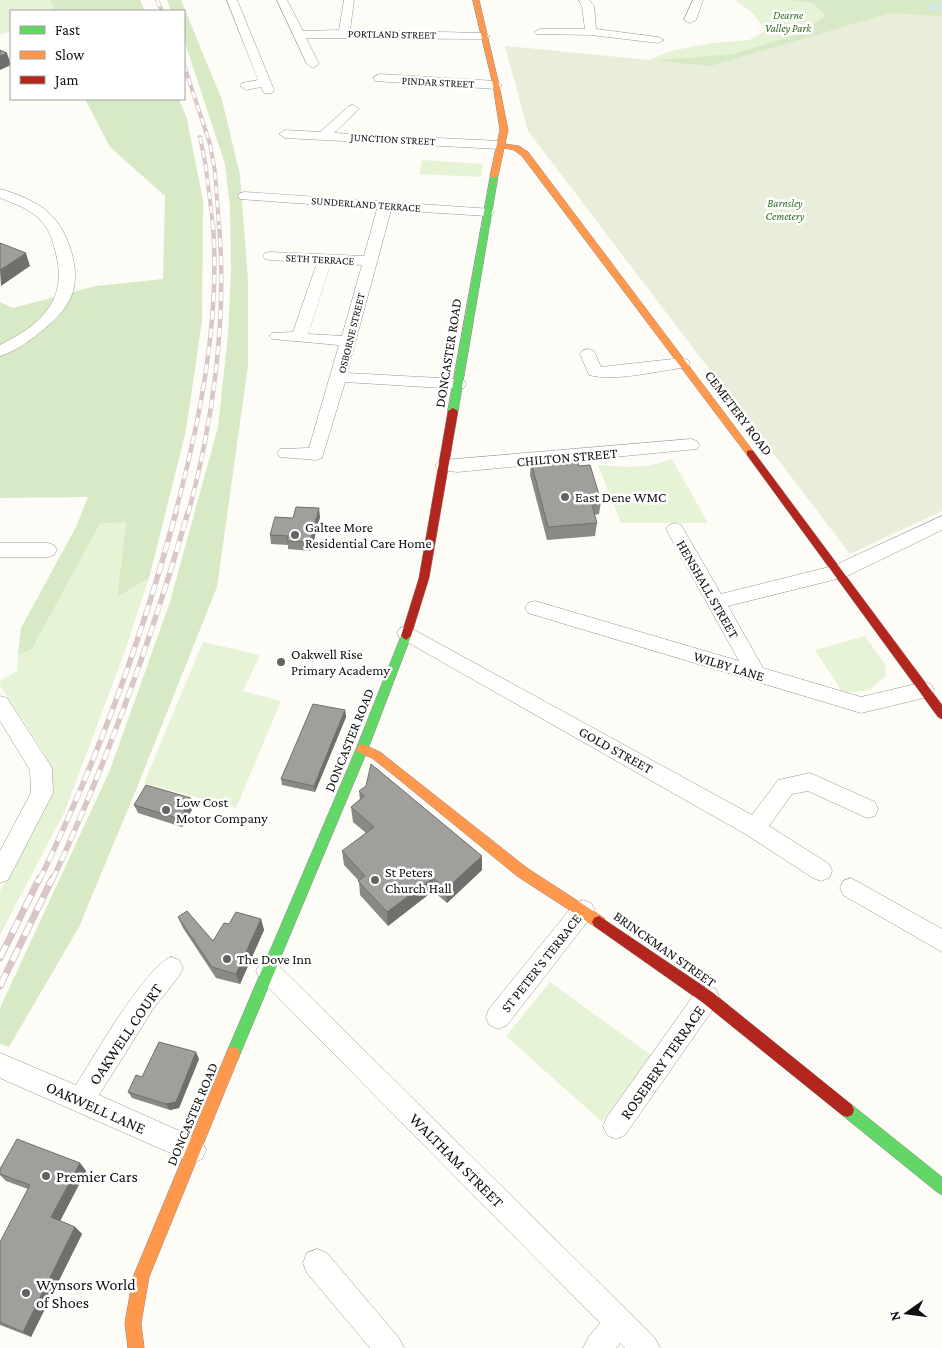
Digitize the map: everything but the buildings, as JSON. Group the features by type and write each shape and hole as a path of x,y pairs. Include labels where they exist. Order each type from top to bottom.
{"main road":[{"name":"DONCASTER ROAD","path":"136,1348 133,1323 141,1277 362,749 407,634 426,571 487,212 504,130 496,85 476,0"},
{"name":"CEMETERY ROAD","path":"504,130 533,164 942,714"},
{"path":"500,145 516,148 525,154"},
{"path":"496,166 503,161 512,160 533,164"},
{"name":"BRINCKMAN STREET","path":"362,749 376,755 400,773 522,872 583,910 707,998 942,1187"}],"street":[{"path":"232,0 267,87 246,86"},
{"path":"282,0 312,64"},
{"path":"344,33 349,0"},
{"path":"584,0 588,6 591,32"},
{"path":"690,20 698,0"},
{"path":"540,32 591,32 658,40"},
{"name":"PORTLAND STREET","path":"300,35 344,33 484,36"},
{"name":"PINDAR STREET","path":"379,78 496,85"},
{"path":"323,136 353,109"},
{"name":"JUNCTION STREET","path":"286,134 500,145"},
{"path":"0,193 41,213 57,231 67,278 65,292 52,314 27,336 0,351"},
{"name":"SUNDERLAND TERRACE","path":"245,196 487,212"},
{"name":"OSBORNE STREET","path":"386,206 338,377 458,384"},
{"name":"SETH TERRACE","path":"270,256 370,262"},
{"path":"299,338 325,259"},
{"path":"277,336 348,341"},
{"path":"588,354 595,372 621,371 682,363"},
{"path":"286,453 316,454 338,377"},
{"name":"CHILTON STREET","path":"444,466 691,445"},
{"path":"717,602 838,572 942,522"},
{"name":"HENSHALL STREET","path":"675,529 756,674"},
{"path":"0,550 48,550"},
{"name":"WILBY LANE","path":"535,608 861,705 924,690"},
{"name":"GOLD STREET","path":"407,634 755,828 821,871"},
{"path":"0,704 41,769 42,793 0,873"},
{"path":"755,828 786,786 810,782 867,808"},
{"path":"851,888 942,941"},
{"name":"ST PETER'S TERRACE","path":"498,1017 583,910"},
{"name":"OAKWELL COURT","path":"81,1100 144,1001 171,968"},
{"name":"WALTHAM STREET","path":"268,971 645,1348"},
{"name":"ROSEBERY TERRACE","path":"616,1126 707,998"},
{"name":"OAKWELL LANE","path":"0,1065 193,1150"},
{"path":"317,1263 389,1348"},
{"path":"598,1348 619,1322"}],"green space":[{"path":"0,0 50,0 54,10 10,10 10,31 0,35"},
{"path":"50,0 140,0 145,10 53,10"},
{"path":"167,0 181,0 222,100 240,175 248,281 248,366 217,587 79,927 9,1047 0,1044 0,1008 110,770 170,602 218,427 228,335 231,271 230,207 225,164 185,43 185,10 171,10"},
{"name":"Dearne Valley Park","path":"735,0 942,0 890,13 711,66 647,61 670,51 712,43 749,40 765,31 754,14"},
{"path":"788,0 942,0 942,16 728,73 505,46 647,61 733,54 799,34 826,16 813,3"},
{"name":"Barnsley Cemetery","path":"890,13 942,16 942,511 850,554 528,131 505,46 711,66"},
{"path":"86,100 179,100 187,119 203,201 202,321 186,430 149,578 117,597 126,522 100,524 32,649 18,655 21,628 76,527 88,497 0,498 0,302 13,308 96,286 163,279 165,196 110,147"},
{"path":"422,160 483,164 481,177 419,174"},
{"path":"672,459 708,523 621,523 598,465 644,466"},
{"path":"126,522 117,597 149,578 125,651 65,811 0,935 0,891 43,813 53,784 45,754 0,686 0,681 17,671 18,655 32,649 100,524"},
{"path":"865,636 885,664 886,675 870,690 843,693 815,650"},
{"path":"203,642 260,655 243,691 281,701 236,808 144,783"},
{"path":"550,982 652,1056 602,1122 506,1036"}],"waterway":[{"path":"931,7 942,7"}],"railway":[{"path":"157,0 162,10"},
{"path":"185,68 210,144 215,172 219,226"},
{"path":"200,137 206,167 213,226"},
{"path":"175,514 200,407 211,334 214,298 213,225"},
{"path":"188,514 205,444 216,371 221,297 219,225"},
{"path":"39,881 80,791 116,700 148,607 176,512"},
{"path":"52,881 110,745 144,653 188,512"},
{"path":"0,958 39,879"},
{"path":"0,986 52,879"}],"traffic: fast":[{"path":"453,411 494,176"},
{"path":"233,1054 362,749 406,636"},
{"path":"847,1110 942,1187"}],"traffic: slow":[{"path":"476,0 496,85 504,130 494,176"},
{"path":"500,145 516,148 525,154 750,453"},
{"path":"362,749 376,755 400,773 522,872 599,922"},
{"path":"136,1348 133,1323 141,1277 233,1054"}],"traffic: jam":[{"path":"406,636 424,578 453,411"},
{"path":"750,453 942,714"},
{"path":"599,922 707,997 847,1110"}],"place":[{"name":"East Dene WMC","path":"565,497"},
{"name":"Galtee More Residential Care Home","path":"295,535"},
{"name":"Oakwell Rise Primary Academy","path":"281,662"},
{"name":"Low Cost Motor Company","path":"166,810"},
{"name":"St Peters Church Hall","path":"375,880"},
{"name":"The Dove Inn","path":"227,959"},
{"name":"Premier Cars","path":"46,1176"},
{"name":"Wynsors World of Shoes","path":"26,1293"}]}
